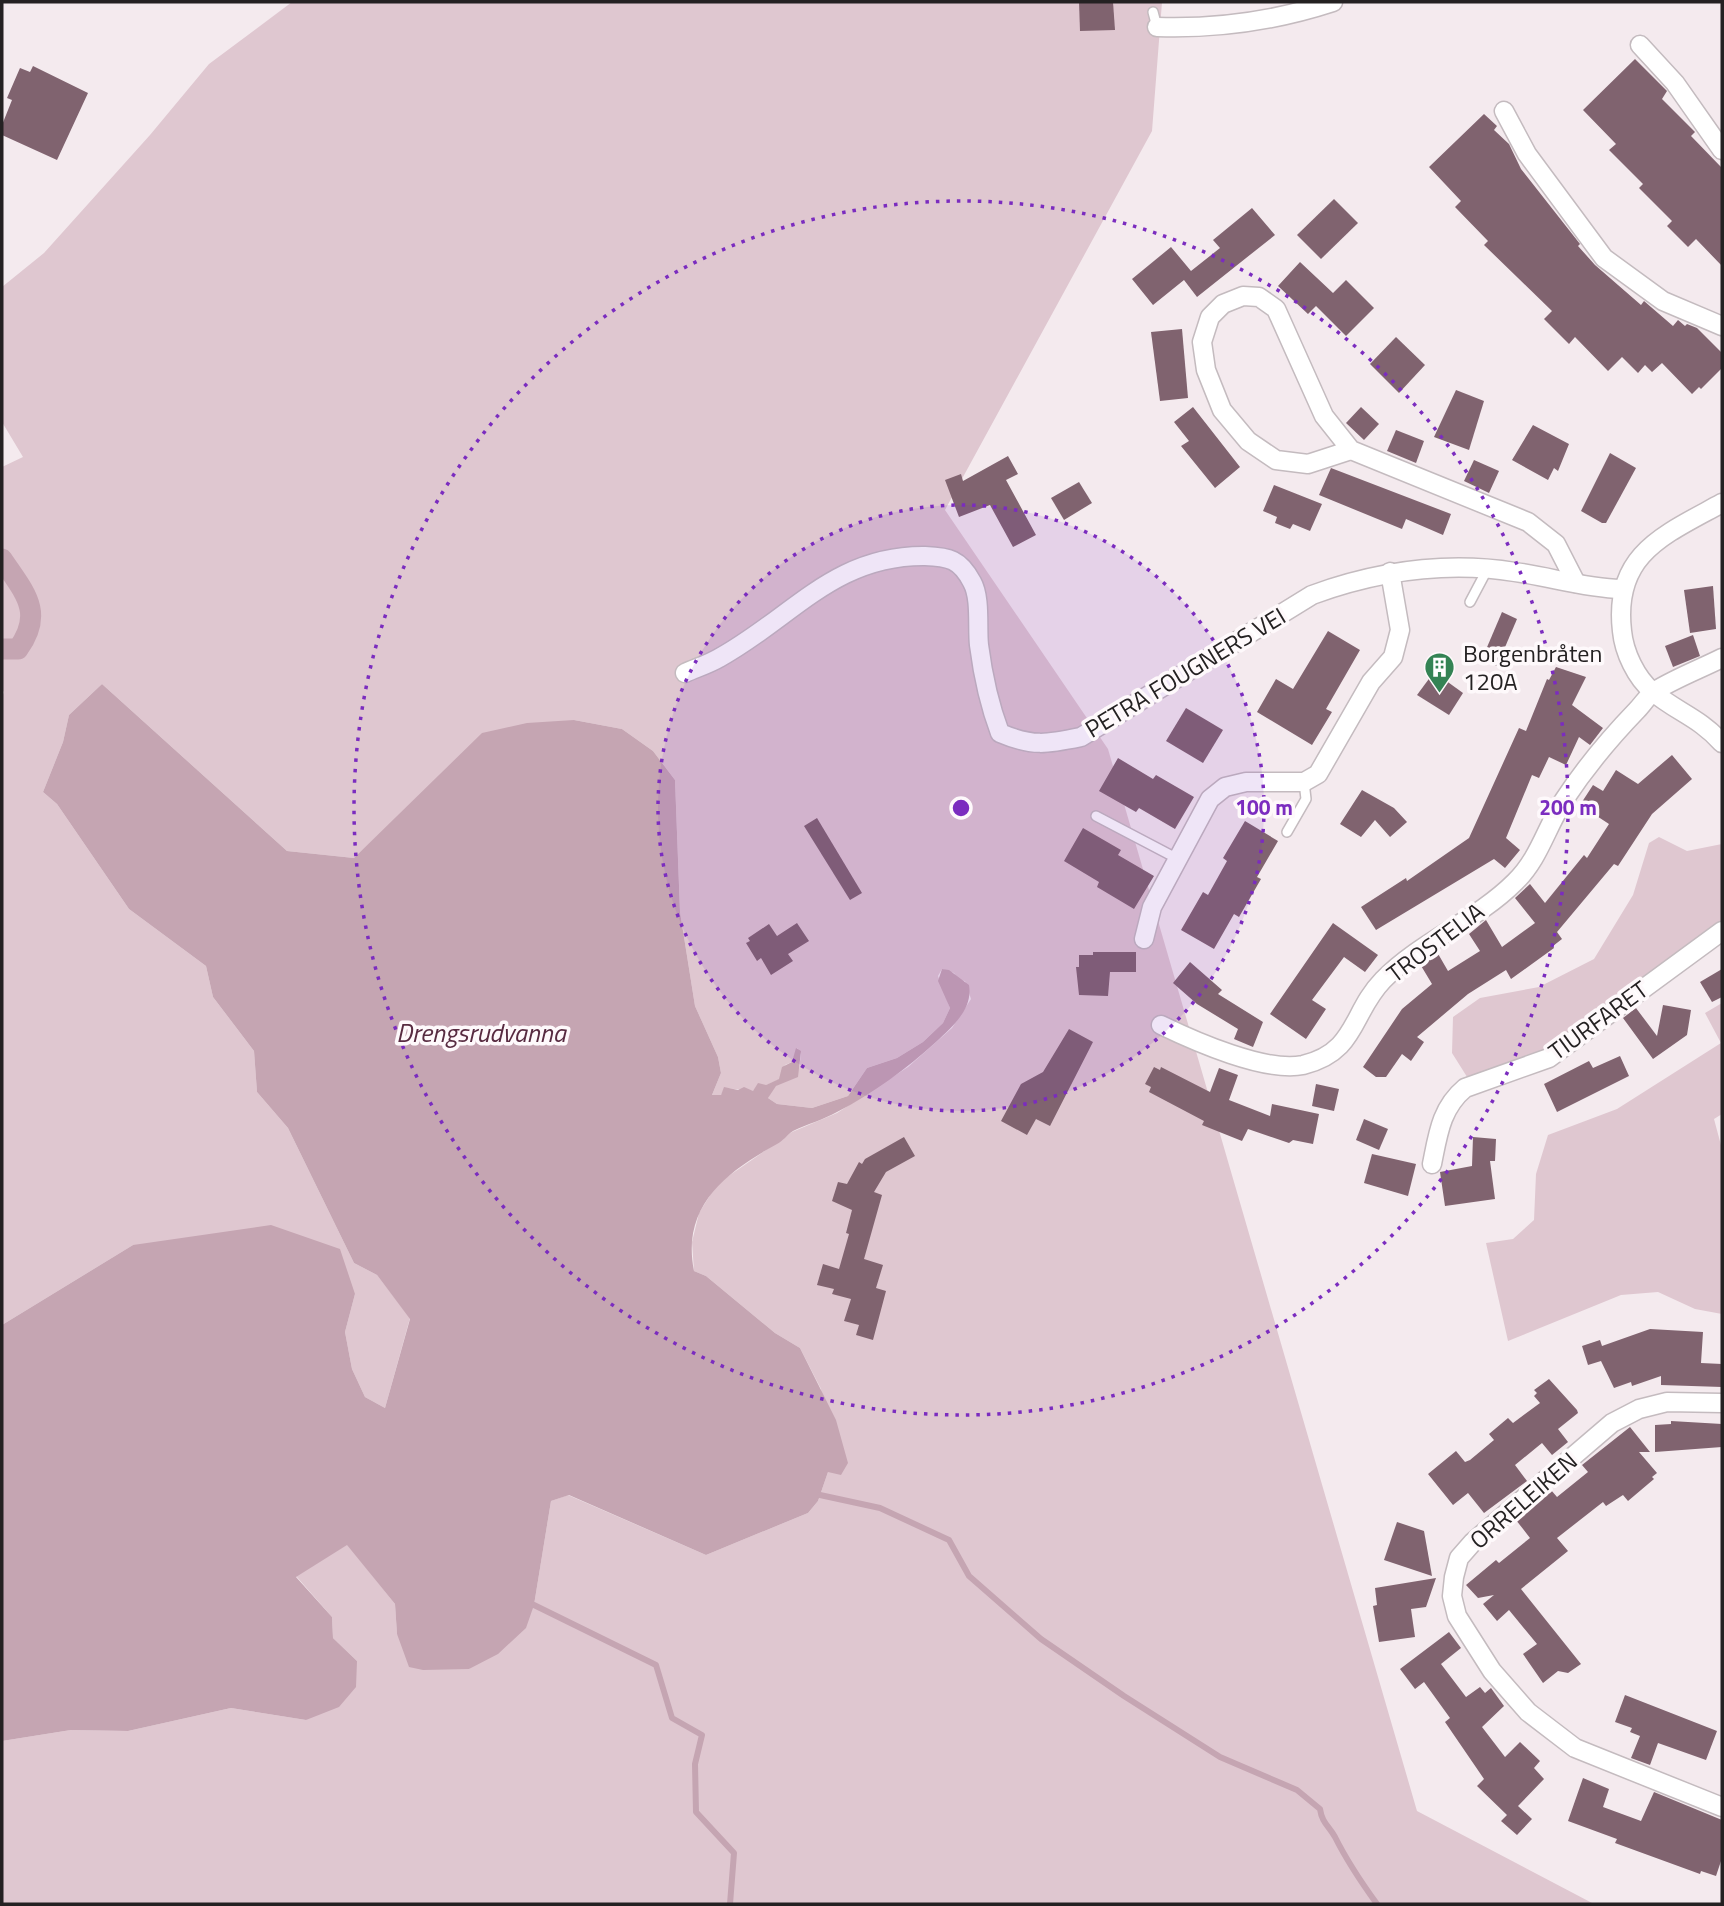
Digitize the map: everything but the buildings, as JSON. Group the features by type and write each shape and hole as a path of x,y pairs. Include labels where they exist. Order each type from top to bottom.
{"street":[{"path":"1155,20 1249,21 1333,2"},
{"path":"1640,44 1675,83 1722,150"},
{"path":"1504,111 1527,154 1604,257 1662,301 1722,326"},
{"path":"1351,450 1308,464 1276,460 1248,441 1222,410 1206,370 1202,342 1210,317 1223,304 1243,296 1259,297 1276,309 1324,416 1351,450 1528,522 1556,544 1576,583"},
{"path":"1722,503 1664,535 1638,559 1621,589 1619,609 1623,642 1637,673 1653,692 1705,724 1722,743"},
{"name":"PETRA FOUGNERS VEI","path":"685,673 718,659 811,592 862,565 913,556 951,558 965,570 974,585 989,705 1000,733 1023,742 1049,744 1081,737 1312,595 1390,572 1432,568 1488,568 1576,583 1590,588 1621,589"},
{"path":"1144,939 1152,907 1210,799 1225,787 1246,782 1304,782 1318,774 1371,682 1392,657 1400,630 1390,572"},
{"path":"1653,692 1722,658"},
{"name":"TROSTELIA","path":"1161,1025 1207,1048 1270,1063 1299,1066 1327,1058 1349,1037 1377,987 1404,959 1454,928 1515,882 1543,846 1562,803 1588,766 1653,692"},
{"name":"TIURFARET","path":"1432,1164 1442,1116 1460,1092 1479,1081 1549,1058 1722,931"},
{"name":"ORRELEIKEN","path":"1722,1403 1667,1402 1639,1409 1612,1423 1473,1542 1459,1558 1451,1596 1457,1616 1492,1671 1528,1712 1574,1748 1722,1807"}],"lane":[{"path":"1470,602 1488,568"},
{"path":"1287,832 1306,799 1304,782"},
{"path":"1096,816 1178,859"}],"shaded area":[{"path":"292,2 1162,2 1152,131 945,510 1108,749 1417,1811 1594,1904 2,1904 2,1741 71,1730 128,1731 231,1708 306,1720 357,1661 333,1638 332,1617 296,1576 347,1544 395,1604 397,1634 451,1668 469,1669 534,1605 551,1501 568,1495 706,1555 808,1513 818,1501 828,1472 821,1389 800,1348 775,1333 706,1276 694,1271 692,1242 699,1213 717,1184 792,1132 837,1113 908,1067 952,1028 971,999 965,981 942,969 938,976 950,1008 943,1023 923,1042 897,1058 867,1068 848,1096 812,1108 777,1104 768,1098 770,1090 799,1069 801,1054 797,1048 792,1062 785,1065 780,1079 753,1091 725,1088 721,1095 712,1095 721,1073 718,1057 695,1006 680,912 675,780 653,751 622,729 574,720 411,805 354,858 287,851 102,684 69,715 63,742 43,792 57,804 129,909 206,966 213,997 254,1051 257,1092 288,1128 354,1263 377,1275 410,1318 385,1408 365,1397 352,1369 345,1332 355,1294 133,1245 2,1325 2,467 23,457 2,422 2,287 44,253 150,135 209,64"},
{"path":"1659,837 1687,851 1722,844 1722,926 1553,1049 1469,1080 1452,1053 1453,1017 1480,998 1539,987 1594,959 1633,895 1649,843"},
{"path":"1722,1003 1722,1114 1714,1119 1722,1149 1722,1314 1695,1309 1658,1292 1621,1295 1508,1341 1486,1243 1513,1239 1534,1220 1536,1174 1548,1135 1617,1109 1721,1043 1705,1013"}],"water":[{"name":"Drengsrudvanna","path":"102,684 287,851 354,858 482,733 527,723 574,720 622,729 653,751 675,780 680,912 695,1006 718,1057 721,1073 712,1095 721,1095 724,1087 738,1090 744,1087 753,1091 758,1083 766,1085 779,1079 782,1067 792,1062 796,1048 801,1051 798,1077 776,1086 768,1098 777,1104 812,1108 848,1096 867,1068 897,1058 923,1042 943,1023 950,1008 938,981 942,969 949,970 969,985 965,1009 936,1042 864,1097 832,1115 793,1131 725,1179 701,1210 694,1228 694,1271 706,1276 775,1333 800,1348 836,1420 848,1463 841,1475 828,1472 818,1501 808,1513 706,1555 569,1495 551,1501 534,1605 526,1628 498,1654 469,1669 423,1670 409,1667 397,1634 395,1604 347,1545 296,1577 332,1617 333,1638 357,1661 356,1687 339,1707 306,1720 231,1708 128,1731 71,1730 2,1741 2,1325 133,1245 271,1225 340,1249 355,1294 345,1332 352,1369 365,1397 385,1408 410,1319 377,1275 354,1263 288,1128 257,1092 254,1051 213,997 206,966 129,909 57,804 43,792 63,742 69,715"}],"waterway":[{"path":"2,559 24,592 31,613 26,636 18,649 2,649"},
{"path":"820,1495 880,1508 949,1540 969,1576 1041,1639 1220,1757 1297,1790 1320,1809 1324,1821 1377,1904"},
{"path":"534,1605 656,1665 672,1718 702,1735 695,1764 696,1812 734,1853 730,1904"}],"place":[{"name":"Borgenbråten 120A","path":"1440,694"}]}
